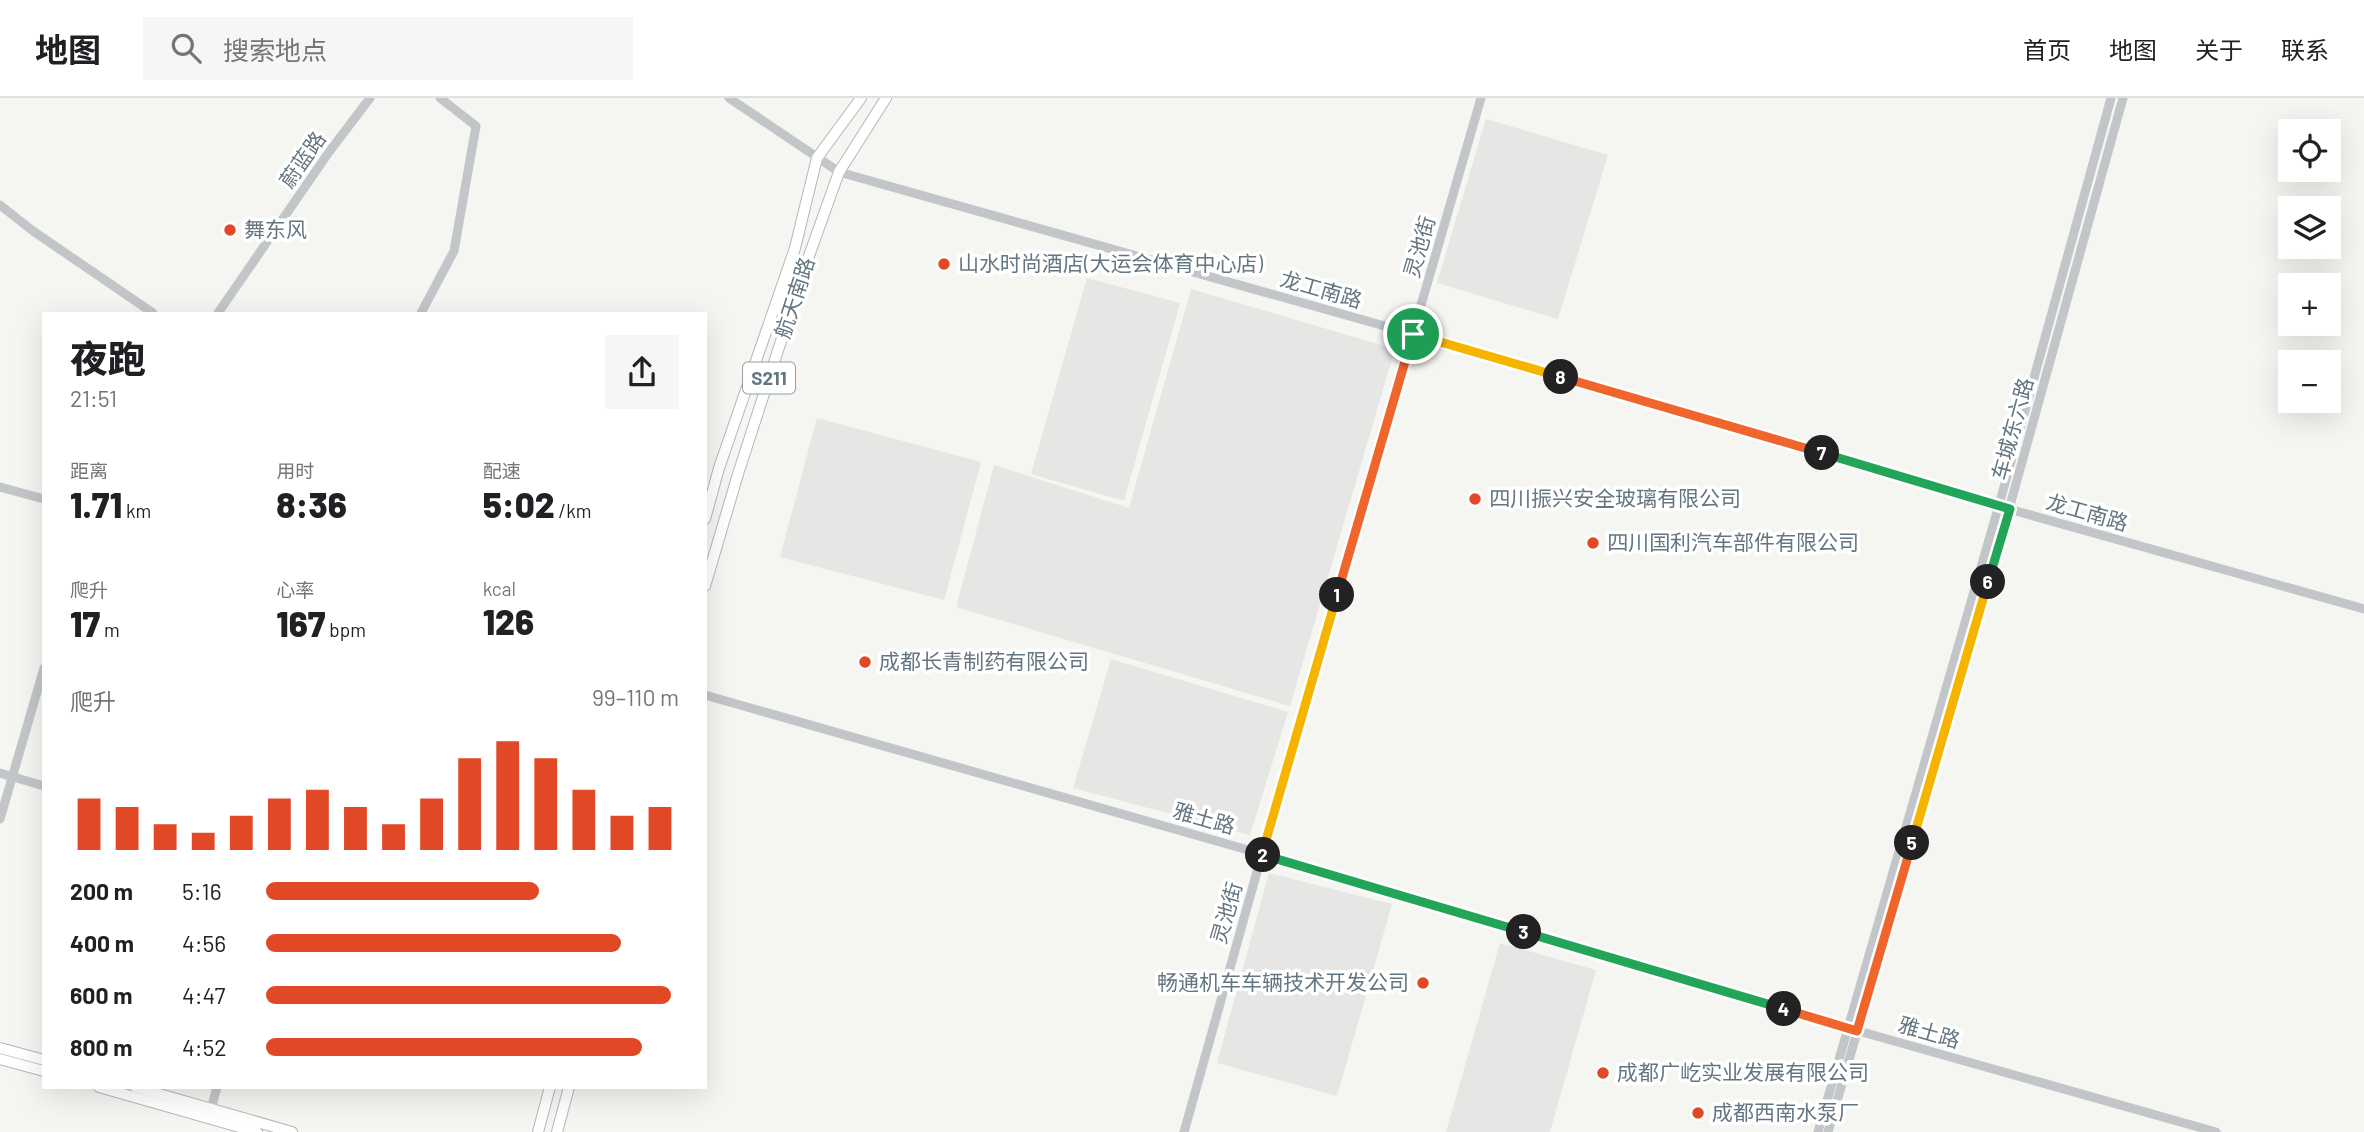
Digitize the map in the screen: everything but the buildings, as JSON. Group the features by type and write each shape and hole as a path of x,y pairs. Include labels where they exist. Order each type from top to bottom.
{"main road":[{"path":"817,158 861,98"},
{"name":"航天南路","path":"707,579 805,267 839,172 886,98"},
{"name":"航天南路","path":"707,512 719,468 795,248 817,158"},
{"path":"0,1048 42,1059"},
{"path":"0,1059 42,1070"},
{"path":"106,1089 257,1132"},
{"path":"142,1089 292,1132"},
{"path":"538,1132 549,1089"},
{"path":"557,1132 568,1089"}],"street":[{"name":"蔚蓝路","path":"219,312 370,98"},
{"path":"422,312 454,251 476,126 439,98"},
{"name":"龙工南路","path":"729,98 839,172 1413,334 2010,509 2364,609"},
{"name":"灵池街","path":"1184,1132 1481,98"},
{"name":"车城东六路","path":"1828,1132 1853,1029 2111,98"},
{"name":"车城东六路","path":"1818,1132 1853,1029 2010,509 2123,98"},
{"path":"0,205 152,312"},
{"path":"0,487 42,498"},
{"path":"0,819 42,674"},
{"name":"雅土路","path":"707,696 1262,854 1853,1029 2217,1132"},
{"path":"0,773 42,785"},
{"path":"211,1109 216,1089"}],"shaded area":[{"path":"1486,119 1608,155 1558,319 1437,283"},
{"path":"1087,278 1180,303 1124,501 1031,474"},
{"path":"1191,289 1395,349 1290,706 956,607 994,465 1129,508"},
{"path":"817,418 981,462 944,600 780,557"},
{"path":"1111,659 1288,712 1250,835 1073,788"},
{"path":"1269,873 1392,904 1337,1096 1217,1063"},
{"path":"1500,943 1596,970 1550,1132 1446,1132"}],"place":[{"name":"舞东风","path":"230,230"},
{"name":"山水时尚酒店(大运会体育中心店)","path":"944,264"},
{"name":"四川振兴安全玻璃有限公司","path":"1475,499"},
{"name":"四川国利汽车部件有限公司","path":"1593,543"},
{"name":"成都长青制药有限公司","path":"865,662"},
{"name":"畅通机车车辆技术开发公司","path":"1423,983"},
{"name":"成都广屹实业发展有限公司","path":"1603,1073"},
{"name":"成都西南水泵厂","path":"1698,1113"}],"route":[{"path":"1413,334 2010,509 1857,1031 1262,854 1413,334"}]}
